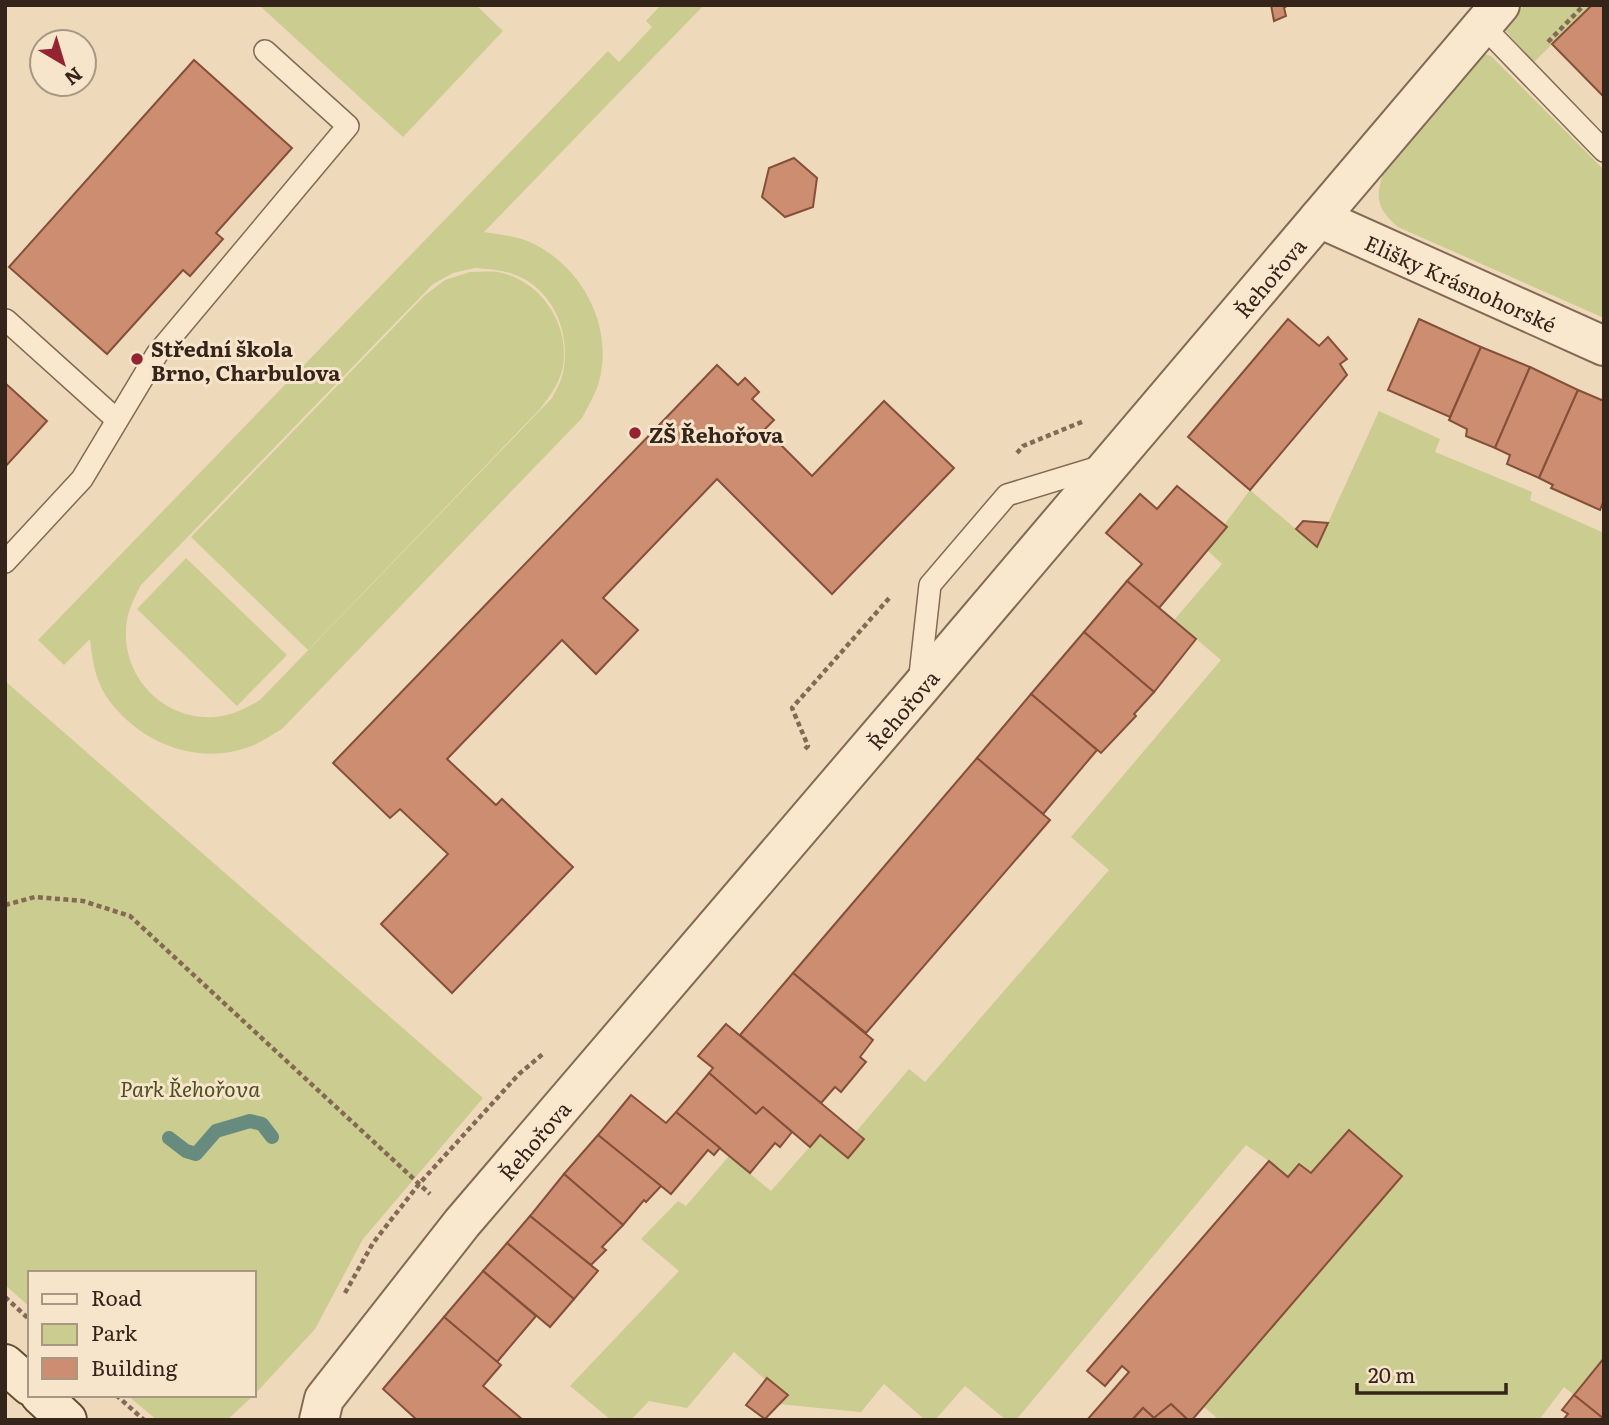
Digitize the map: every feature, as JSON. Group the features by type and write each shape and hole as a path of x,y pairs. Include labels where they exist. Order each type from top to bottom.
{"street":[{"name":"Řehořova","path":"319,1420 324,1399 462,1223 919,690 1491,15"},
{"name":"Elišky Krásnohorské","path":"1320,218 1604,346"},
{"path":"5,1364 28,1384"},
{"path":"42,1397 67,1420"}],"lane":[{"path":"1491,15 1604,151"},
{"path":"5,562 82,479 157,354 348,126 265,51"},
{"path":"6,320 117,420"},
{"path":"919,690 930,584 1007,495 1112,463"}],"path":[{"path":"1540,49 1584,5"},
{"path":"1014,456 1023,446 1093,417"},
{"path":"799,756 808,746 792,708 894,592"},
{"path":"5,905 35,897 83,901 130,916 462,1223"},
{"path":"342,1299 373,1243 419,1184 519,1074 547,1050"},
{"path":"5,1297 28,1318"},
{"path":"118,1397 144,1420"}],"green space":[{"path":"259,5 476,5 503,31 403,137"},
{"path":"661,5 704,5 484,232 510,236 536,245 554,256 582,287 599,325 603,346 597,388 582,418 282,729 254,745 212,754 171,747 135,727 119,713 102,689 90,639 64,665 38,640 608,51 619,62 652,27 646,21","holes":["475,268 503,271 518,276 531,283 551,304 565,344 562,376 552,398 260,700 244,709 215,717 180,712 151,694 140,681 127,649 127,619 141,585 433,284 453,273"]},
{"path":"1524,5 1592,5 1533,63 1505,30"},
{"path":"1485,54 1491,56 1604,170 1604,318 1398,227 1385,214 1379,202 1379,188 1384,171"},
{"path":"470,272 498,272 527,284 539,294 557,319 562,334 564,350 560,378 540,409 308,650 191,537 424,296 445,280"},
{"path":"1379,411 1440,439 1435,452 1532,492 1530,500 1604,533 1604,1358 1574,1395 1564,1387 1539,1420 1219,1420 1203,1406 1402,1177 1349,1130 1311,1173 1288,1177 1246,1145 1016,1420 1006,1420 965,1386 935,1420 925,1420 884,1384 861,1412 778,1404 784,1396 734,1352 687,1408 649,1401 631,1420 611,1420 570,1386 679,1271 641,1239 678,1201 686,1206 729,1156 771,1191 820,1135 849,1158 864,1140 855,1133 909,1069 925,1082 1109,870 1071,837 1221,660 1174,620 1222,564 1207,550 1227,528 1224,525 1250,490 1317,547"},
{"path":"186,558 287,655 237,706 137,609"},
{"name":"Park Řehořova","path":"5,681 483,1098 363,1239 315,1329 256,1393 256,1271 28,1271 28,1305 5,1285"},
{"path":"129,1397 252,1397 227,1420 157,1420"}],"building":[{"path":"1271,5 1288,5 1284,8 1286,16 1274,21"},
{"path":"1592,5 1604,5 1604,97 1552,44"},
{"path":"194,60 292,148 216,233 223,239 190,276 183,270 107,354 9,267"},
{"path":"794,158 817,178 813,207 785,217 762,197 769,168"},
{"path":"1288,319 1319,346 1328,337 1347,359 1340,364 1347,375 1250,490 1188,437"},
{"path":"1419,319 1481,347 1450,417 1388,390"},
{"path":"1481,347 1530,367 1495,448 1466,436 1467,429 1449,420"},
{"path":"717,365 738,385 745,378 759,392 752,399 774,420 765,429 812,476 884,401 954,468 832,594 717,479 603,598 638,630 596,674 562,640 447,759 496,805 502,799 573,867 452,993 381,924 448,854 400,809 390,818 333,763"},
{"path":"1530,367 1578,390 1539,478 1507,464 1510,455 1495,448"},
{"path":"5,383 47,421 5,467"},
{"path":"1578,390 1604,401 1604,500 1600,510 1551,488 1553,485 1539,478"},
{"path":"1177,486 1227,527 1159,608 1127,581 1142,564 1106,533 1140,494 1157,509"},
{"path":"1303,521 1328,523 1317,547 1296,529"},
{"path":"1127,581 1196,639 1154,692 1084,632"},
{"path":"1084,632 1154,692 1134,714 1136,716 1101,753 1031,694"},
{"path":"1031,694 1097,750 1043,814 977,758"},
{"path":"977,758 1050,820 866,1033 793,973"},
{"path":"793,973 873,1040 860,1057 866,1062 841,1092 835,1087 821,1103 740,1035"},
{"path":"726,1024 864,1139 848,1158 820,1135 810,1147 763,1107 756,1114 709,1073 713,1068 698,1056"},
{"path":"709,1073 756,1114 763,1107 792,1132 780,1147 775,1143 750,1173 676,1112"},
{"path":"631,1095 666,1123 676,1112 720,1148 714,1155 708,1150 671,1194 598,1135"},
{"path":"1349,1130 1402,1176 1192,1420 1188,1420 1171,1404 1154,1418 1143,1408 1132,1420 1087,1420 1129,1372 1122,1366 1105,1386 1087,1371 1269,1161 1288,1177 1299,1164 1311,1173"},
{"path":"598,1135 661,1186 646,1202 644,1200 623,1225 564,1174"},
{"path":"564,1174 623,1225 602,1247 606,1250 591,1265 530,1216"},
{"path":"530,1216 598,1271 574,1299 507,1243"},
{"path":"507,1243 574,1299 550,1327 483,1271"},
{"path":"483,1271 536,1316 497,1362 444,1317"},
{"path":"444,1317 501,1365 483,1386 523,1420 417,1420 383,1389"},
{"path":"1604,1358 1604,1419 1574,1395"},
{"path":"767,1378 788,1395 765,1419 746,1405"},
{"path":"1574,1395 1604,1420 1563,1420 1568,1414 1562,1410"},
{"path":"1171,1404 1188,1420 1132,1420 1143,1408 1154,1418"}],"waterway":[{"path":"169,1138 186,1151 196,1154 216,1131 250,1121 262,1124 272,1137"}],"place":[{"name":"Střední škola Brno, Charbulova","path":"137,359"},
{"name":"ZŠ Řehořova","path":"635,433"}]}
